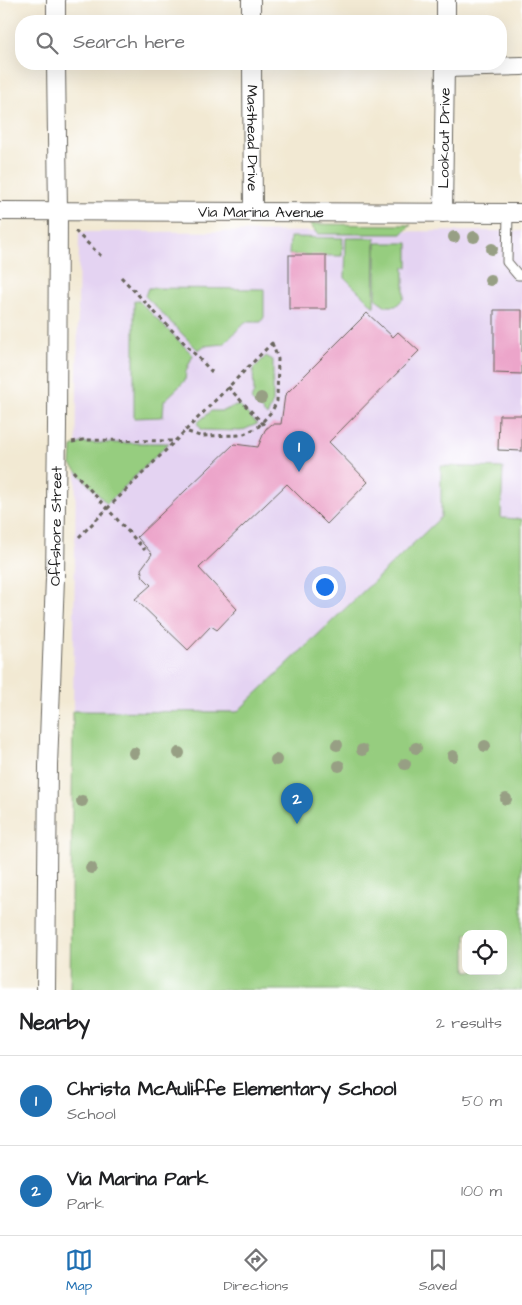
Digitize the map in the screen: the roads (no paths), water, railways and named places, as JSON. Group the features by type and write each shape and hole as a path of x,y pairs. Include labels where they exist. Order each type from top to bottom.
{"street":[{"path":"56,0 56,15"},
{"path":"251,0 252,15"},
{"path":"446,0 446,15"},
{"path":"507,66 522,66"},
{"name":"Offshore Street","path":"46,990 48,766 55,559 58,211 56,70"},
{"name":"Masthead Drive","path":"252,70 253,212"},
{"name":"Lookout Drive","path":"443,213 445,70"},
{"name":"Via Marina Avenue","path":"0,211 515,213"}],"lane":[{"path":"515,213 507,262 520,275"}],"place":[{"name":"Christa McAuliffe Elementary School","path":"299,472"},
{"name":"Via Marina Park","path":"297,824"}]}
